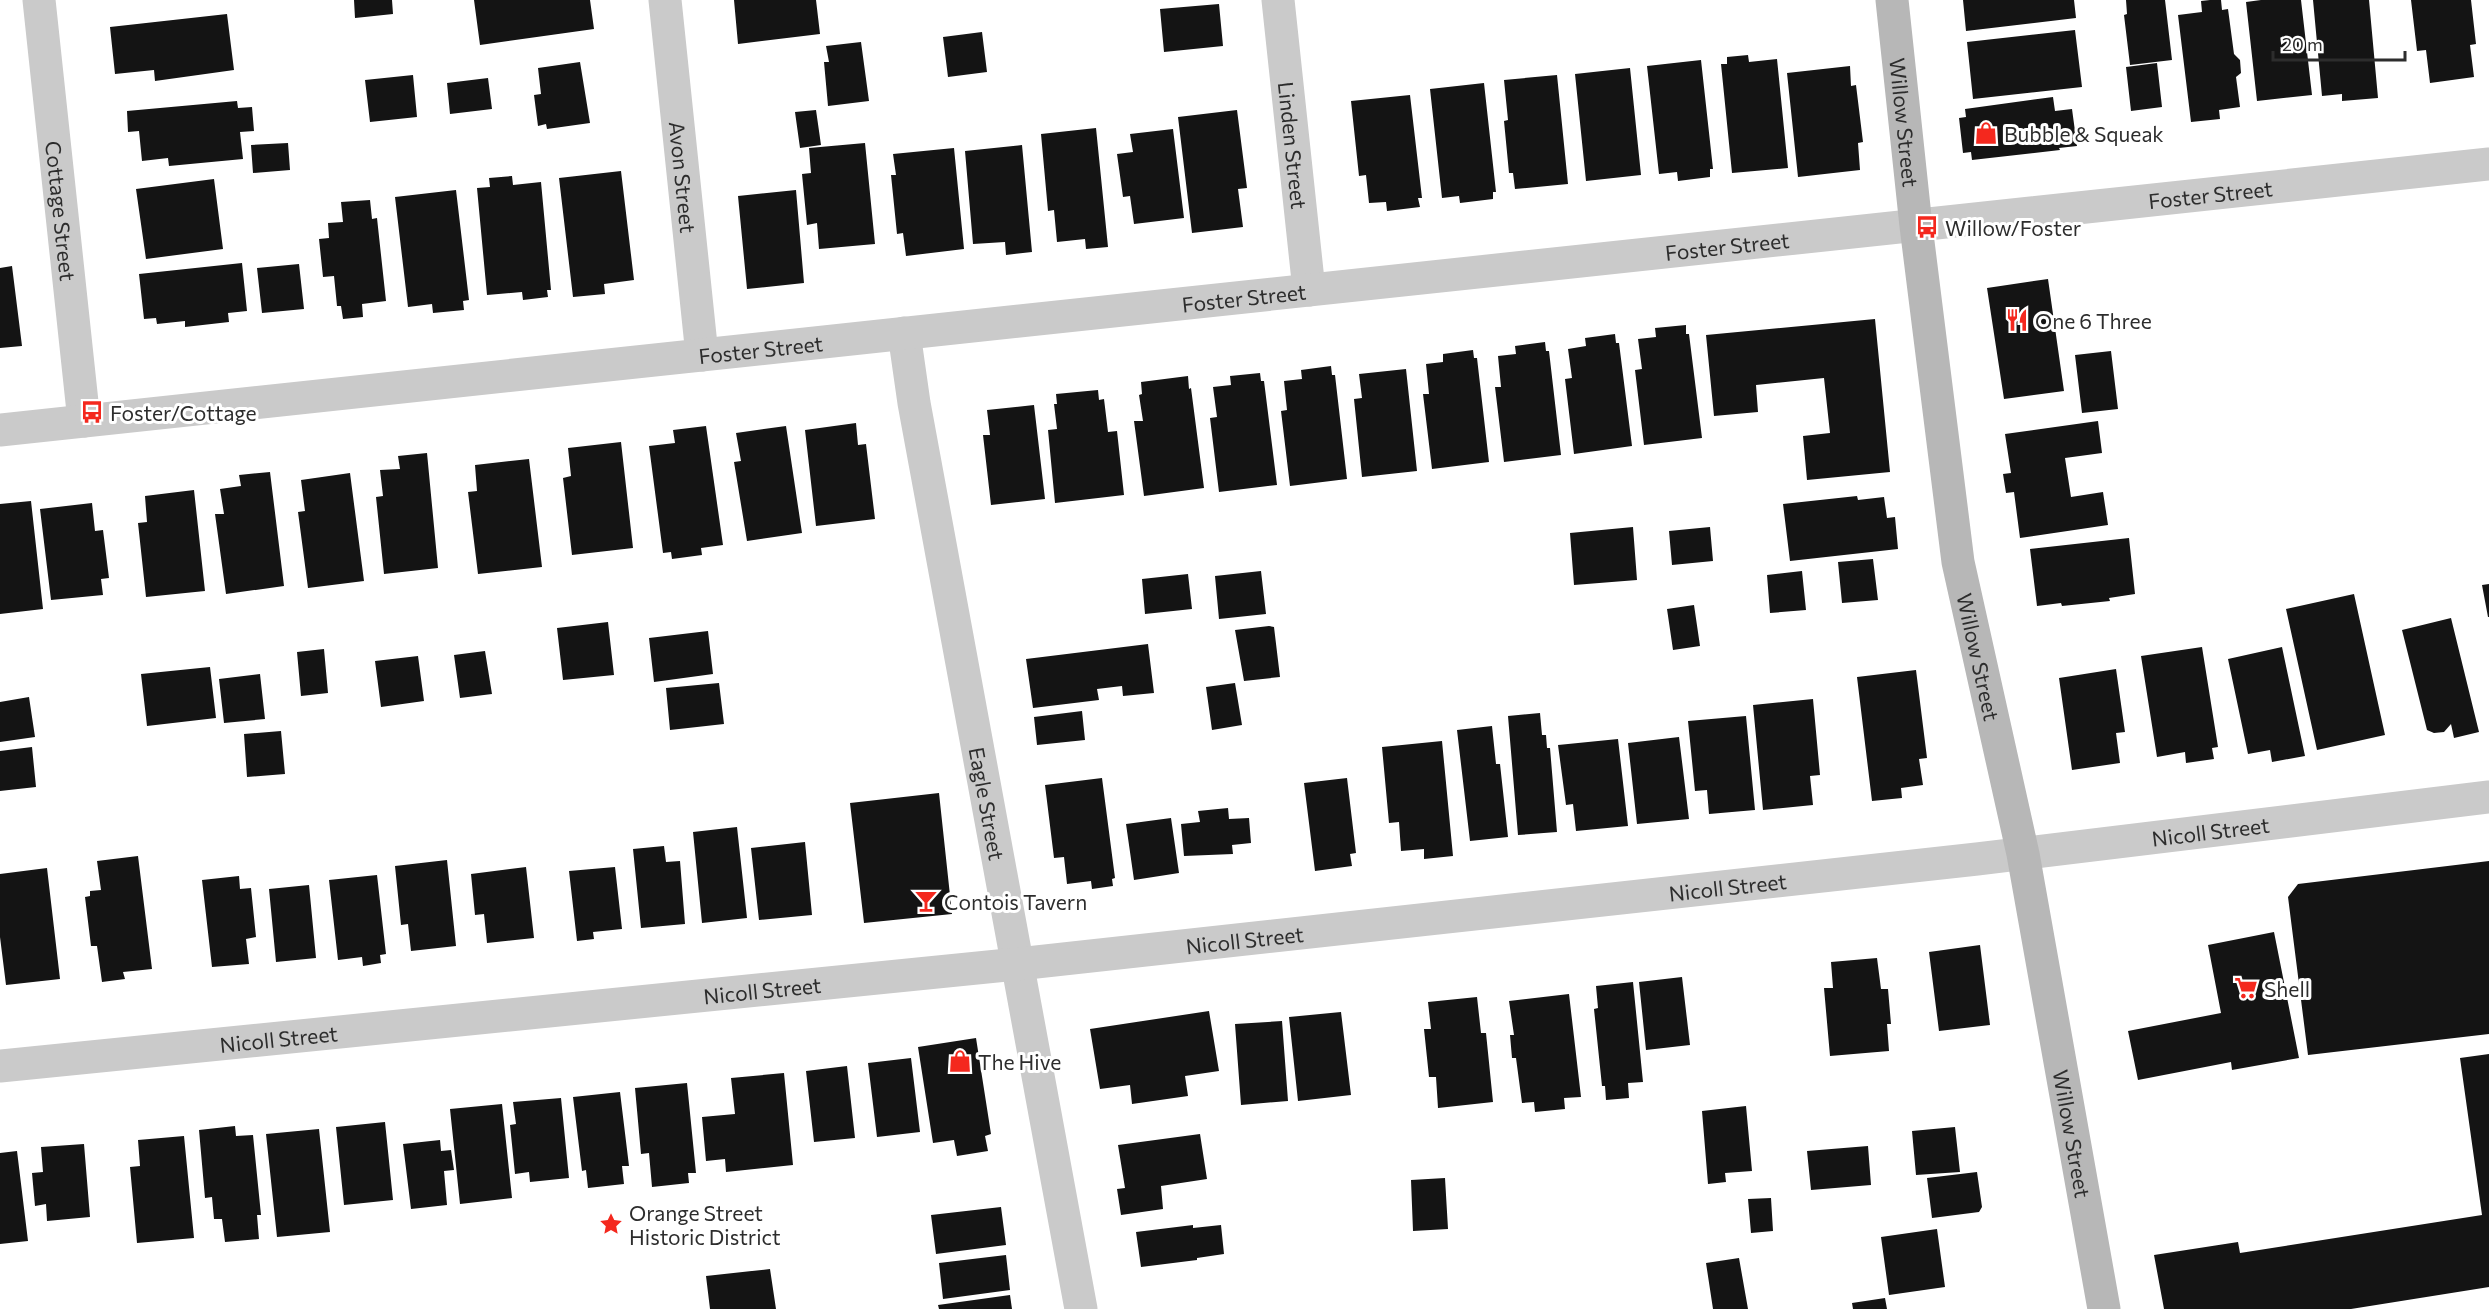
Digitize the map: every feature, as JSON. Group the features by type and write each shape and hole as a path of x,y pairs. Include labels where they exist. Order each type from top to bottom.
{"main road":[{"name":"Willow Street","path":"1892,0 1916,226 1958,562 2023,854 2104,1309"}],"street":[{"name":"Cottage Street","path":"39,0 84,421"},
{"name":"Avon Street","path":"665,0 702,355"},
{"name":"Linden Street","path":"1278,0 1309,290"},
{"name":"Foster Street","path":"0,430 2489,164"},
{"name":"Eagle Street","path":"904,333 909,376 1081,1309"},
{"name":"Nicoll Street","path":"0,1066 1018,964 2023,854 2489,797"}],"building":[{"path":"354,0 392,0 393,14 355,18"},
{"path":"474,0 590,0 594,29 480,45"},
{"path":"734,0 816,0 820,34 738,44"},
{"path":"1963,0 2074,0 2076,18 1966,31"},
{"path":"2126,0 2165,0 2172,60 2130,65 2124,15 2127,14"},
{"path":"2221,0 2222,10 2228,9 2234,54 2240,60 2241,73 2236,77 2240,107 2219,110 2220,119 2191,122 2178,15 2202,12 2201,1"},
{"path":"2301,0 2312,95 2257,101 2246,2"},
{"path":"2313,0 2369,0 2378,98 2342,101 2342,94 2322,96"},
{"path":"2411,0 2471,0 2476,44 2470,45 2474,77 2430,83 2426,50 2417,51"},
{"path":"1219,4 1223,46 1164,52 1160,9"},
{"path":"227,14 234,70 155,81 154,70 115,74 110,27"},
{"path":"2075,30 2082,87 1973,99 1967,42"},
{"path":"982,32 987,72 948,77 943,37"},
{"path":"861,42 869,101 828,106 824,62 829,62 826,46"},
{"path":"1748,55 1749,62 1777,59 1788,168 1732,173 1721,64 1727,64 1727,57"},
{"path":"1701,60 1713,169 1710,169 1710,177 1678,181 1677,172 1659,174 1647,66"},
{"path":"580,62 590,123 547,129 546,124 538,126 534,95 541,94 538,68"},
{"path":"2157,63 2162,107 2131,111 2126,67"},
{"path":"1850,66 1851,86 1856,85 1863,142 1858,143 1860,170 1798,177 1787,73"},
{"path":"1630,68 1641,175 1586,181 1575,74"},
{"path":"413,75 417,117 370,122 365,80"},
{"path":"1557,75 1568,184 1515,189 1513,173 1509,173 1504,121 1508,120 1504,80"},
{"path":"488,78 492,109 450,114 447,83"},
{"path":"1484,83 1496,192 1493,192 1493,199 1460,203 1459,196 1442,198 1430,89"},
{"path":"1410,95 1422,198 1418,198 1420,207 1387,211 1386,202 1369,203 1366,175 1359,176 1351,101"},
{"path":"2053,97 2055,111 2072,109 2077,146 1972,160 1971,152 1963,153 1959,118 1966,117 1965,109"},
{"path":"237,101 238,108 252,107 254,131 240,132 243,159 169,166 168,158 142,161 139,131 128,132 127,111"},
{"path":"816,110 821,145 800,148 795,112"},
{"path":"1237,110 1247,188 1238,189 1243,227 1192,233 1178,117"},
{"path":"1096,128 1108,247 1086,249 1085,239 1057,242 1054,210 1048,211 1041,134"},
{"path":"1173,129 1184,218 1134,224 1130,196 1123,197 1117,154 1133,152 1130,134"},
{"path":"288,143 290,170 253,173 251,145"},
{"path":"865,143 875,244 819,249 817,223 807,225 802,174 811,173 809,148"},
{"path":"1022,145 1032,252 1006,255 1005,242 973,244 965,151"},
{"path":"954,148 964,249 906,256 903,233 897,234 891,175 896,175 893,154"},
{"path":"621,171 634,280 604,284 605,294 573,297 559,178"},
{"path":"512,176 513,185 541,182 551,290 547,290 548,297 523,300 522,292 487,295 477,188 490,187 489,178"},
{"path":"214,179 223,249 146,259 136,189"},
{"path":"456,190 469,300 463,301 464,310 433,313 432,304 408,307 395,197"},
{"path":"796,190 804,283 747,289 738,196"},
{"path":"370,200 372,219 377,218 386,301 362,304 363,317 343,319 341,306 337,306 334,276 323,277 319,239 329,238 328,223 343,222 341,202"},
{"path":"242,263 247,311 228,313 229,322 185,327 185,321 157,324 156,318 144,319 139,274"},
{"path":"299,264 304,309 262,313 257,268"},
{"path":"12,266 22,346 0,348 0,268"},
{"path":"2048,279 2064,391 2004,399 1987,288"},
{"path":"1875,319 1890,472 1807,480 1803,436 1830,433 1824,378 1756,385 1758,412 1714,416 1706,335"},
{"path":"1686,325 1702,438 1644,445 1635,370 1642,369 1638,339 1656,337 1655,328"},
{"path":"1615,334 1616,343 1619,343 1632,446 1574,454 1565,379 1572,378 1568,349 1586,346 1585,338"},
{"path":"1545,342 1546,351 1549,351 1561,455 1504,462 1495,387 1501,387 1498,356 1516,354 1515,346"},
{"path":"1473,350 1474,358 1477,358 1489,462 1432,469 1423,394 1429,394 1426,364 1443,362 1443,354"},
{"path":"2111,351 2118,409 2082,413 2075,355"},
{"path":"1331,366 1332,375 1335,375 1347,479 1290,486 1281,411 1287,410 1284,381 1302,379 1301,370"},
{"path":"1406,369 1417,471 1362,477 1354,399 1362,398 1359,374"},
{"path":"1260,373 1261,381 1264,381 1277,485 1219,492 1210,418 1217,417 1213,387 1231,385 1230,376"},
{"path":"1188,376 1204,488 1144,496 1134,421 1143,421 1139,395 1142,394 1141,382"},
{"path":"1098,390 1099,400 1104,399 1108,432 1117,431 1124,495 1055,503 1048,430 1057,429 1054,404 1057,404 1056,394"},
{"path":"1034,405 1045,499 991,505 983,435 990,435 987,410"},
{"path":"2098,421 2102,453 2065,458 2071,497 2103,492 2108,525 2020,538 2014,492 2006,493 2003,474 2011,473 2005,434"},
{"path":"856,423 858,445 866,444 875,519 816,526 805,430"},
{"path":"706,426 723,545 701,548 702,555 672,559 671,552 663,553 649,446 675,443 673,430"},
{"path":"786,426 802,533 747,541 734,462 741,461 736,433"},
{"path":"621,442 633,548 572,555 563,478 571,476 568,448"},
{"path":"427,453 438,568 384,574 376,497 383,496 380,470 400,469 398,456"},
{"path":"529,459 542,567 478,574 468,492 477,491 475,465"},
{"path":"270,472 284,586 226,594 215,514 224,514 220,489 241,486 239,475"},
{"path":"350,473 364,581 308,588 298,512 305,511 301,480"},
{"path":"194,490 205,591 146,597 138,523 147,522 145,496"},
{"path":"1857,496 1858,500 1884,497 1887,518 1895,517 1898,549 1790,561 1783,504"},
{"path":"31,501 43,609 0,614 0,504"},
{"path":"92,503 95,531 103,530 109,578 101,579 103,595 51,600 40,509"},
{"path":"1633,527 1637,580 1574,585 1570,533"},
{"path":"1710,527 1713,561 1672,565 1669,531"},
{"path":"2129,538 2135,594 2109,598 2110,601 2037,606 2030,549"},
{"path":"1873,559 1878,600 1842,603 1838,562"},
{"path":"1261,571 1266,614 1219,619 1215,576"},
{"path":"1802,571 1806,610 1770,613 1767,575"},
{"path":"1188,574 1192,609 1145,614 1142,579"},
{"path":"2489,584 2489,617 2488,617 2482,585"},
{"path":"2354,594 2385,735 2317,750 2286,609"},
{"path":"1694,605 1700,646 1673,650 1667,609"},
{"path":"2451,618 2479,732 2454,738 2451,724 2444,732 2434,733 2427,730 2402,630"},
{"path":"608,622 614,675 563,680 557,628"},
{"path":"1274,627 1280,677 1244,681 1235,630"},
{"path":"708,631 713,674 654,682 649,638"},
{"path":"1148,644 1154,693 1123,696 1122,686 1097,689 1099,700 1033,708 1026,659"},
{"path":"2202,647 2218,747 2212,748 2214,759 2186,763 2185,752 2157,757 2141,656"},
{"path":"2282,647 2305,756 2272,762 2270,750 2248,754 2228,659"},
{"path":"324,649 328,693 301,696 297,652"},
{"path":"485,651 492,694 460,698 454,655"},
{"path":"418,656 424,701 381,707 375,661"},
{"path":"210,667 216,718 147,726 141,674"},
{"path":"2116,669 2125,732 2116,733 2120,763 2072,770 2059,678"},
{"path":"1916,670 1927,758 1919,759 1923,785 1901,788 1902,798 1872,801 1857,677"},
{"path":"260,674 265,719 224,723 219,679"},
{"path":"719,683 724,724 670,730 666,688"},
{"path":"1235,683 1242,725 1212,730 1206,687"},
{"path":"29,697 35,737 0,742 0,702"},
{"path":"1813,699 1820,775 1810,776 1813,805 1763,810 1753,705"},
{"path":"1082,711 1085,740 1037,745 1034,717"},
{"path":"1540,713 1542,735 1546,735 1547,748 1550,748 1557,832 1518,835 1508,716"},
{"path":"1746,716 1755,810 1709,814 1707,790 1695,791 1688,721"},
{"path":"1492,726 1496,764 1500,764 1508,837 1470,841 1457,730"},
{"path":"281,731 285,774 247,777 244,734"},
{"path":"1679,737 1689,819 1637,824 1628,743"},
{"path":"1618,739 1628,826 1576,831 1573,804 1566,805 1558,745"},
{"path":"1442,741 1453,856 1424,859 1424,849 1401,851 1399,822 1389,823 1382,747"},
{"path":"32,747 36,787 0,791 0,751"},
{"path":"1102,778 1115,878 1112,879 1113,886 1092,889 1091,881 1067,884 1064,857 1054,858 1045,785"},
{"path":"1347,778 1356,853 1350,854 1352,866 1315,871 1304,783"},
{"path":"939,793 952,914 864,923 850,803"},
{"path":"1228,808 1229,819 1249,818 1251,843 1232,845 1233,854 1184,856 1181,824 1200,822 1198,811"},
{"path":"1171,818 1179,873 1134,880 1126,824"},
{"path":"737,827 747,918 702,923 693,832"},
{"path":"805,842 812,915 759,920 751,848"},
{"path":"664,846 666,862 680,861 685,924 641,928 633,849"},
{"path":"138,856 152,969 123,972 125,979 102,982 97,946 91,946 85,897 90,896 90,891 101,890 97,861"},
{"path":"447,860 456,946 411,951 408,924 401,925 395,866"},
{"path":"2489,861 2489,1034 2308,1055 2288,897 2298,884"},
{"path":"526,867 534,938 487,943 484,914 475,915 471,874"},
{"path":"615,867 622,929 593,932 594,939 577,941 569,871"},
{"path":"47,868 60,979 6,985 0,937 0,874"},
{"path":"377,875 386,954 380,955 381,963 363,966 362,957 338,960 329,880"},
{"path":"239,876 240,889 251,888 256,937 246,939 249,964 212,967 202,880"},
{"path":"309,885 316,958 276,962 269,889"},
{"path":"2274,932 2299,1058 2232,1070 2231,1062 2138,1080 2128,1031 2221,1013 2208,945"},
{"path":"1980,945 1990,1025 1939,1031 1929,952"},
{"path":"1877,958 1881,989 1888,989 1891,1024 1887,1024 1889,1051 1830,1056 1824,988 1833,988 1831,962"},
{"path":"1682,977 1690,1045 1646,1050 1639,982"},
{"path":"1633,982 1643,1082 1628,1083 1629,1098 1606,1100 1605,1086 1602,1086 1594,1009 1598,1008 1596,986"},
{"path":"1569,994 1581,1097 1564,1098 1565,1109 1535,1112 1534,1102 1522,1103 1516,1058 1512,1058 1510,1035 1514,1035 1509,1001"},
{"path":"1477,997 1481,1033 1486,1033 1493,1102 1438,1108 1436,1077 1429,1077 1424,1029 1431,1029 1428,1002"},
{"path":"1209,1011 1219,1071 1185,1076 1188,1096 1132,1104 1130,1085 1100,1089 1090,1029"},
{"path":"1341,1012 1351,1095 1298,1101 1289,1017"},
{"path":"1282,1021 1288,1101 1241,1105 1235,1024"},
{"path":"976,1038 991,1134 985,1136 988,1151 957,1156 954,1140 933,1143 918,1047"},
{"path":"2489,1054 2489,1287 2351,1309 2164,1309 2154,1255 2238,1242 2240,1253 2482,1215 2460,1058"},
{"path":"911,1058 920,1132 877,1137 868,1063"},
{"path":"847,1066 855,1138 814,1142 806,1071"},
{"path":"784,1073 793,1165 726,1172 725,1159 706,1161 702,1117 735,1114 731,1078"},
{"path":"687,1083 696,1173 688,1173 689,1183 652,1187 649,1153 641,1154 635,1088"},
{"path":"620,1092 629,1166 622,1166 624,1184 588,1188 586,1170 582,1171 573,1097"},
{"path":"561,1098 569,1178 530,1182 529,1172 515,1174 510,1125 516,1124 513,1102"},
{"path":"502,1104 512,1198 460,1204 450,1109"},
{"path":"1746,1106 1752,1171 1725,1173 1726,1182 1708,1184 1702,1111"},
{"path":"385,1122 393,1200 344,1205 336,1127"},
{"path":"235,1126 236,1136 253,1135 261,1215 257,1215 259,1239 225,1242 222,1219 214,1219 212,1197 205,1198 199,1130"},
{"path":"1955,1127 1960,1172 1916,1175 1912,1131"},
{"path":"319,1129 330,1232 277,1237 266,1134"},
{"path":"1200,1134 1207,1179 1161,1186 1163,1209 1121,1215 1117,1189 1125,1188 1118,1145"},
{"path":"184,1136 194,1238 137,1243 130,1167 140,1166 138,1140"},
{"path":"440,1140 441,1151 451,1150 454,1170 444,1171 447,1205 411,1209 403,1144"},
{"path":"84,1144 90,1217 47,1221 46,1204 35,1206 32,1173 43,1172 41,1147"},
{"path":"1868,1146 1871,1185 1811,1190 1807,1151"},
{"path":"17,1151 28,1241 0,1244 0,1153"},
{"path":"1977,1172 1982,1207 1979,1212 1932,1218 1927,1178"},
{"path":"1445,1178 1448,1229 1413,1231 1411,1180"},
{"path":"1771,1198 1773,1231 1751,1233 1748,1199"},
{"path":"1001,1207 1006,1245 936,1254 931,1215"},
{"path":"1193,1225 1193,1228 1221,1225 1224,1254 1141,1267 1136,1232"},
{"path":"1937,1229 1945,1287 1889,1295 1881,1237"},
{"path":"1006,1255 1010,1290 943,1299 939,1263"},
{"path":"1739,1258 1748,1309 1713,1309 1706,1263"},
{"path":"770,1269 776,1309 710,1309 706,1276"},
{"path":"1010,1295 1012,1309 939,1309 938,1305"},
{"path":"1885,1298 1887,1309 1853,1309 1852,1303"}],"place":[{"name":"Bubble & Squeak","path":"1986,133"},
{"name":"Willow/Foster","path":"1927,227"},
{"name":"One 6 Three","path":"2017,320"},
{"name":"Foster/Cottage","path":"92,412"},
{"name":"Contois Tavern","path":"926,901"},
{"name":"Shell","path":"2246,988"},
{"name":"The Hive","path":"960,1061"},
{"name":"Orange Street Historic District","path":"611,1224"}]}
